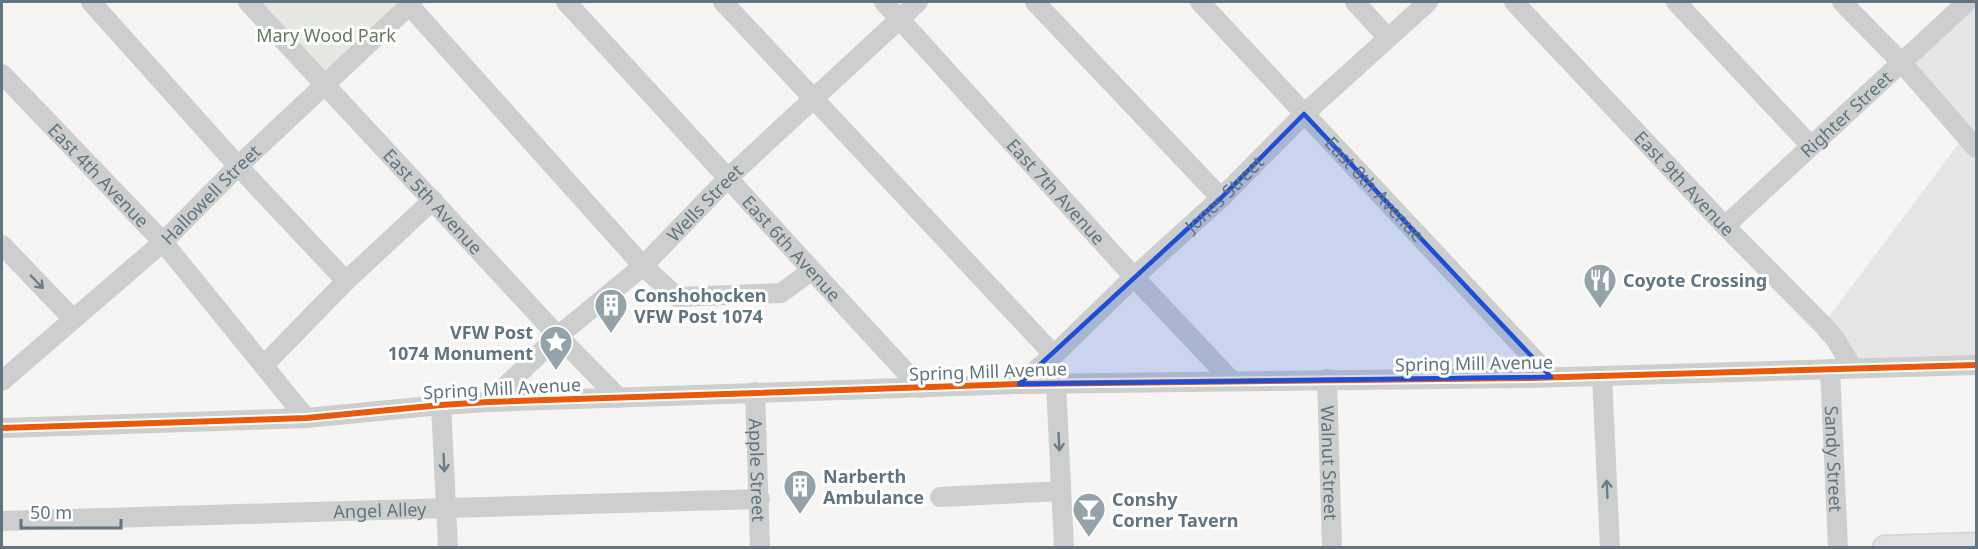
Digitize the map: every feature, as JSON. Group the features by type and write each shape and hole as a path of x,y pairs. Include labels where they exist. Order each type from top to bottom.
{"main road":[{"path":"1885,548 1977,544"}],"street":[{"path":"91,2 238,166 346,281"},
{"name":"East 5th Avenue","path":"248,2 558,336 620,398"},
{"name":"East 6th Avenue","path":"566,2 921,388"},
{"path":"723,2 1054,354"},
{"name":"East 7th Avenue","path":"884,2 1134,277 1231,380"},
{"name":"Wells Street","path":"489,402 558,336 643,266 729,177 918,2"},
{"path":"1035,2 1221,198"},
{"name":"East 8th Avenue","path":"1200,2 1551,378"},
{"path":"1355,2 1388,38"},
{"name":"Jones Street","path":"1019,384 1221,198 1304,114 1428,2"},
{"name":"East 9th Avenue","path":"1514,2 1725,226 1823,325 1836,340 1852,367"},
{"path":"1676,2 1811,146"},
{"path":"1842,2 1901,62 1977,148"},
{"name":"Righter Street","path":"1725,226 1967,2"},
{"path":"411,3 643,266 677,297 781,293 811,271"},
{"name":"Hallowell Street","path":"2,381 163,242 238,166 411,3"},
{"name":"East 4th Avenue","path":"2,74 163,242 306,418"},
{"path":"264,365 346,281 433,200"},
{"path":"2,245 73,319"},
{"name":"Spring Mill Avenue","path":"2,428 306,418 489,402 755,392 1231,380 1551,378 1977,364"},
{"name":"Sandy Street","path":"1830,369 1838,548"},
{"path":"1602,376 1610,548"},
{"name":"Walnut Street","path":"1327,379 1332,548"},
{"path":"1056,384 1064,548"},
{"name":"Apple Street","path":"755,392 760,548"},
{"path":"441,405 448,548"},
{"path":"940,497 1061,491"},
{"name":"Angel Alley","path":"2,521 760,499"}],"highlighted area":[{"path":"1304,114 1551,377 1019,384 1221,198"}],"shaded area":[{"path":"1967,2 1976,2 1976,365 1859,368 1821,327 1965,135 1901,62"}],"green space":[{"name":"Mary Wood Park","path":"248,2 413,2 325,83"}],"cycle path":[{"path":"2,428 306,418 489,402 1019,384 1530,378 1976,365"}],"place":[{"name":"Coyote Crossing","path":"1600,309"},
{"name":"Conshohocken VFW Post 1074","path":"611,334"},
{"name":"VFW Post 1074 Monument","path":"556,371"},
{"name":"Narberth Ambulance","path":"800,515"},
{"name":"Conshy Corner Tavern","path":"1089,538"}]}
